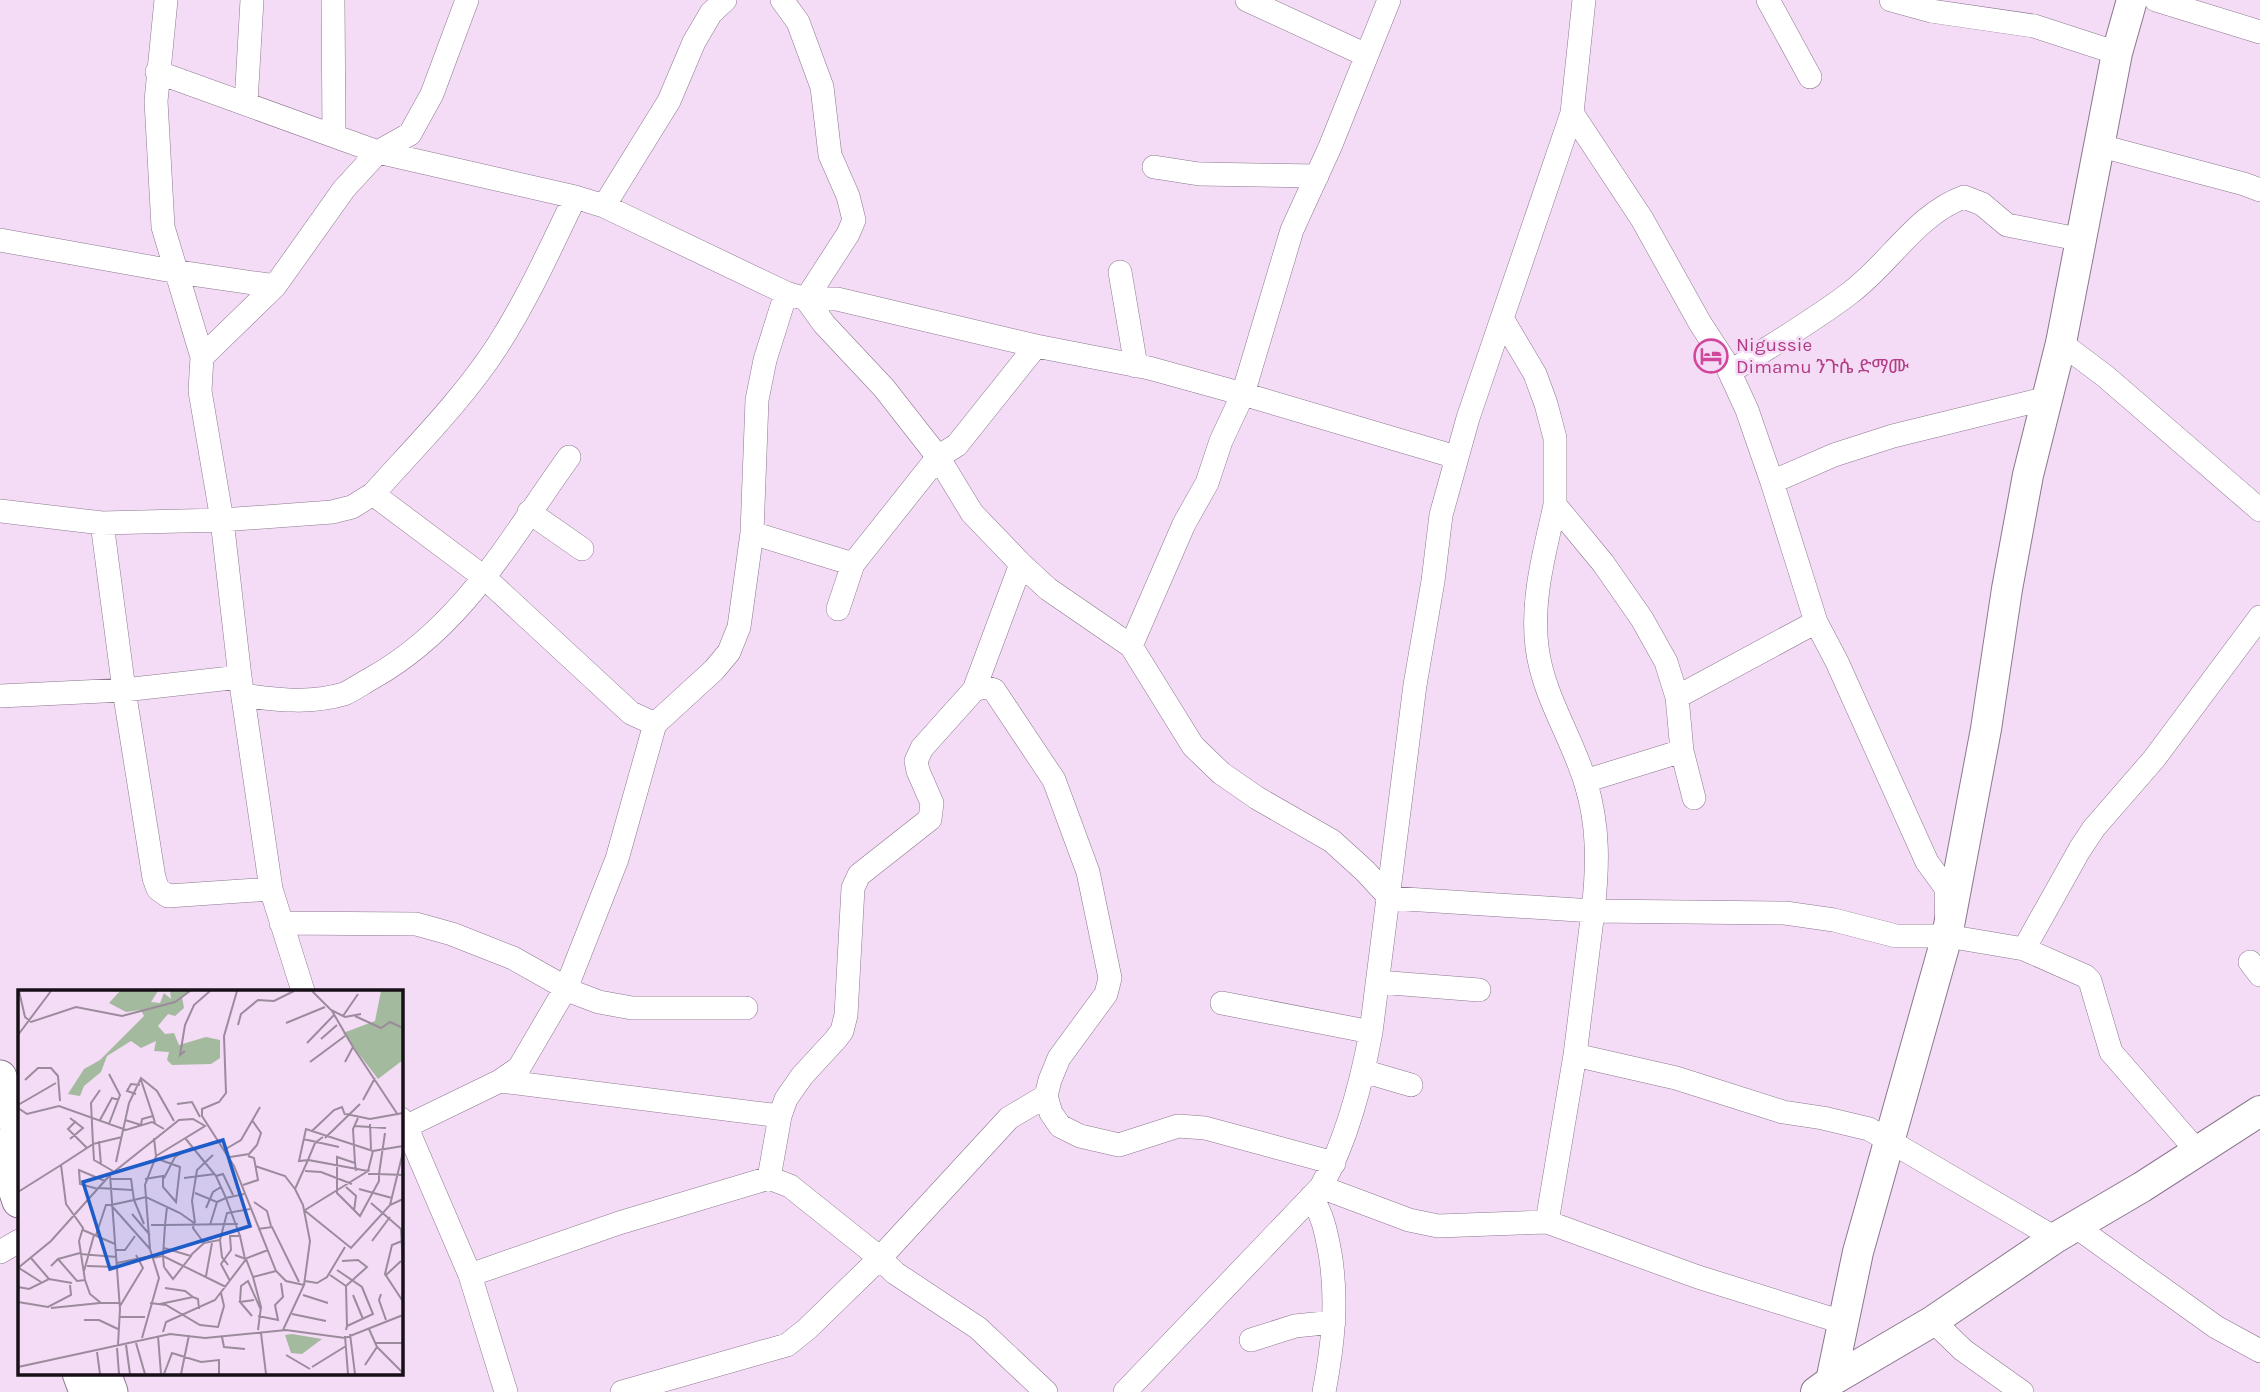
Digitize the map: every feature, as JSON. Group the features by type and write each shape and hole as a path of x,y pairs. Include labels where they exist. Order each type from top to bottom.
{"main road":[{"path":"0,1077 18,1130"},
{"path":"0,1146 18,1198"},
{"path":"79,1374 86,1392"},
{"path":"104,1374 111,1392"}],"street":[{"path":"166,0 156,101 163,227 202,357 200,391 222,520 271,888 303,990"},
{"path":"246,103 252,0"},
{"path":"333,0 334,135"},
{"path":"202,357 275,286 344,189 378,152 410,134 432,94 467,0"},
{"path":"604,206 669,101 705,23 725,0"},
{"path":"506,1392 470,1275 402,1125 500,1082 519,1068 567,986 617,859 655,724 714,670 729,652 739,627 752,533 757,400 765,360 796,296 848,234 854,220 848,196 830,155 822,87 798,22 782,0"},
{"path":"1247,0 1366,55"},
{"path":"1131,646 1184,524 1207,483 1221,441 1243,394 1292,230 1390,0"},
{"path":"1125,1392 1316,1192 1334,1163 1363,1071 1371,1032 1415,685 1441,515 1468,418 1572,113 1586,0"},
{"path":"1768,0 1810,77"},
{"path":"1891,0 1931,11 2034,26 2118,53"},
{"path":"1823,1387 1947,936 1986,729 2007,589 2028,475 2061,343 2118,53 2132,0"},
{"path":"2156,0 2260,32"},
{"path":"157,72 378,152 604,206 796,296 884,388 938,457 972,513 1048,589 1131,646 1193,746 1221,773 1256,798 1332,841 1366,871 1390,898 1593,911 1785,913 1834,920 1896,936 1947,936 2024,950 2085,976 2090,981 2111,1052 2197,1151"},
{"path":"1572,113 1642,219 1730,372 1772,482 1816,622 1837,662 1927,862 1946,888 1947,936"},
{"path":"2101,146 2260,190"},
{"path":"1154,167 1199,174 1317,176"},
{"path":"0,511 102,523 222,520 332,512 352,507 373,494 420,442 497,346 546,257 575,197"},
{"path":"1730,372 1852,292 1902,241 1949,202 1964,197 1982,204 2007,225 2083,240"},
{"path":"0,240 178,272 275,286"},
{"path":"1120,272 1136,366"},
{"path":"796,296 837,299 1036,346 1136,366 1243,394 1456,457"},
{"path":"1503,320 1535,374 1555,439 1555,505 1539,577 1537,648 1549,695 1585,781 1596,822 1597,878 1593,911 1575,1055 1547,1222"},
{"path":"2061,343 2105,376 2260,510"},
{"path":"838,608 853,564 938,457 957,445 1036,346"},
{"path":"1772,482 1834,455 1893,436 2048,398"},
{"path":"0,696 242,686 290,702 344,694 389,668 443,626 485,578 569,457"},
{"path":"373,494 485,578 631,713 655,724"},
{"path":"1555,505 1603,563 1642,619 1666,662 1677,697 1682,751 1694,798"},
{"path":"529,512 582,549"},
{"path":"102,523 124,690 158,889 168,896 271,888"},
{"path":"752,533 853,564"},
{"path":"769,1178 779,1116 786,1099 842,1031 846,1015 853,888 859,875 930,819 932,803 916,761 922,748 974,690 1021,564"},
{"path":"2024,950 2087,839 2154,758 2260,617"},
{"path":"1677,697 1816,622"},
{"path":"974,690 984,687 994,690 1054,780 1088,872 1110,978 1106,994 1059,1058 1046,1096 1051,1113 1060,1126 1080,1136 1119,1144 1178,1126 1205,1128 1334,1163"},
{"path":"1585,781 1682,751"},
{"path":"281,923 416,924 452,934 513,958 567,986 575,993 599,1002 632,1008 746,1008"},
{"path":"1378,982 1479,990"},
{"path":"1222,1003 1371,1032"},
{"path":"1575,1055 1676,1078 1783,1112 1869,1129 2065,1232 2216,1327 2260,1351"},
{"path":"1363,1071 1411,1084"},
{"path":"500,1082 779,1116"},
{"path":"622,1392 787,1345 880,1258 1009,1118 1046,1096"},
{"path":"1823,1387 1933,1321 2065,1232 2142,1187 2260,1111"},
{"path":"470,1275 619,1223 769,1178 790,1186 895,1273 978,1328 1046,1392"},
{"path":"1316,1192 1438,1226 1547,1222 1698,1277 1842,1322"},
{"path":"1316,1192 1324,1220 1334,1281 1332,1350 1324,1392"},
{"path":"0,1252 18,1242"},
{"path":"1933,1321 1963,1350 2022,1392"},
{"path":"1251,1340 1295,1326 1334,1322"}],"place":[{"name":"Nigussie Dimamu ንጉሴ ድማሙ","path":"1711,356"}]}
